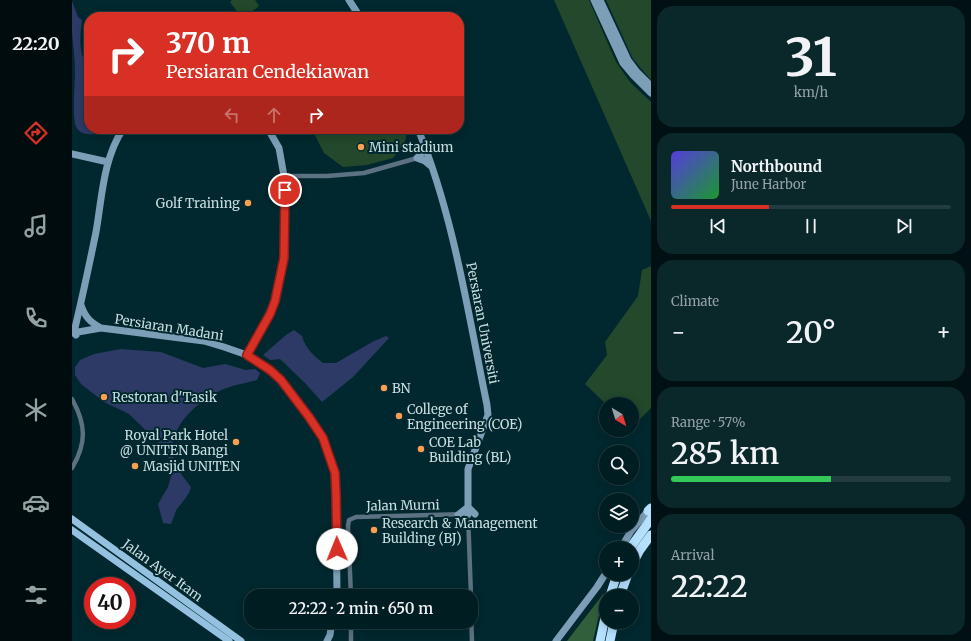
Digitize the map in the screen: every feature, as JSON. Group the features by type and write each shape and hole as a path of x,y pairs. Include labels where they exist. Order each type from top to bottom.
{"highway":[{"path":"634,541 650,513"},
{"path":"639,552 651,535"},
{"path":"600,641 603,629"},
{"path":"610,641 613,629"}],"main road":[{"name":"Jalan Ayer Itam","path":"72,519 241,641"},
{"name":"Jalan Ayer Itam","path":"72,530 229,641"}],"street":[{"path":"349,0 357,12"},
{"path":"594,0 623,63 651,93"},
{"path":"600,0 628,60 637,72 651,86"},
{"path":"101,328 75,334 108,162 120,134"},
{"path":"247,355 273,308 284,262 284,176 279,148 271,134"},
{"name":"Persiaran Universiti","path":"420,134 432,166 454,243 488,415 468,469 471,512 470,589"},
{"path":"417,158 423,152 424,145"},
{"path":"97,159 112,151"},
{"path":"72,154 108,162"},
{"path":"284,176 326,176 364,173 428,155"},
{"path":"417,158 432,166"},
{"path":"97,159 106,177"},
{"path":"81,305 83,313 87,319 101,328"},
{"name":"Persiaran Madani","path":"101,328 204,342 224,347 247,355 270,370 281,380 323,438 335,473 337,589"},
{"path":"72,399 81,417 83,430 81,448 72,468"},
{"path":"458,514 471,512"},
{"path":"625,541 631,531 650,513"},
{"name":"Jalan Murni","path":"350,589 348,526 350,520 356,517 458,514"},
{"path":"556,641 601,581"},
{"path":"326,641 330,635 331,629"},
{"path":"351,629 351,641"},
{"path":"472,629 472,641"}],"green space":[{"path":"232,0 255,0 259,6 251,12 237,12 230,2"},
{"path":"554,0 589,0 616,62 630,82 651,102 651,221"},
{"path":"606,0 651,0 651,80 633,59"},
{"name":"Mini stadium","path":"314,134 407,134 405,141 393,158 367,165 343,167 324,153"},
{"path":"651,266 651,408 639,420 639,397 599,397 585,384 607,355 605,342 638,296 642,270"},
{"path":"599,599 599,615 593,641 567,641"}],"water":[{"path":"72,1 78,17 82,20 80,39 81,52 84,61 84,133 78,130 75,122 75,67 72,32"},
{"path":"294,330 302,336 313,355 323,363 336,363 374,341 386,336 389,338 353,377 322,402 280,359 270,360 263,355"},
{"path":"121,349 161,352 203,368 225,364 246,370 255,369 260,373 257,380 224,389 206,399 191,411 179,427 173,445 173,455 180,472 191,487 187,496 177,509 171,524 163,523 158,504 168,487 172,473 168,456 160,444 129,414 104,402 81,384 75,375 75,367 80,360 94,354"}],"place":[{"name":"Mini stadium","path":"361,147"},
{"name":"Golf Training","path":"248,203"},
{"name":"BN","path":"384,388"},
{"name":"Restoran d'Tasik","path":"104,397"},
{"name":"College of Engineering (COE)","path":"399,416"},
{"name":"Royal Park Hotel @ UNITEN Bangi","path":"236,442"},
{"name":"COE Lab Building (BL)","path":"421,449"},
{"name":"Masjid UNITEN","path":"135,466"},
{"name":"Research & Management Building (BJ)","path":"374,530"}],"route":[{"path":"285,190 284,258 275,301 270,314 247,355 270,370 281,380 323,438 335,473 337,549"}]}
